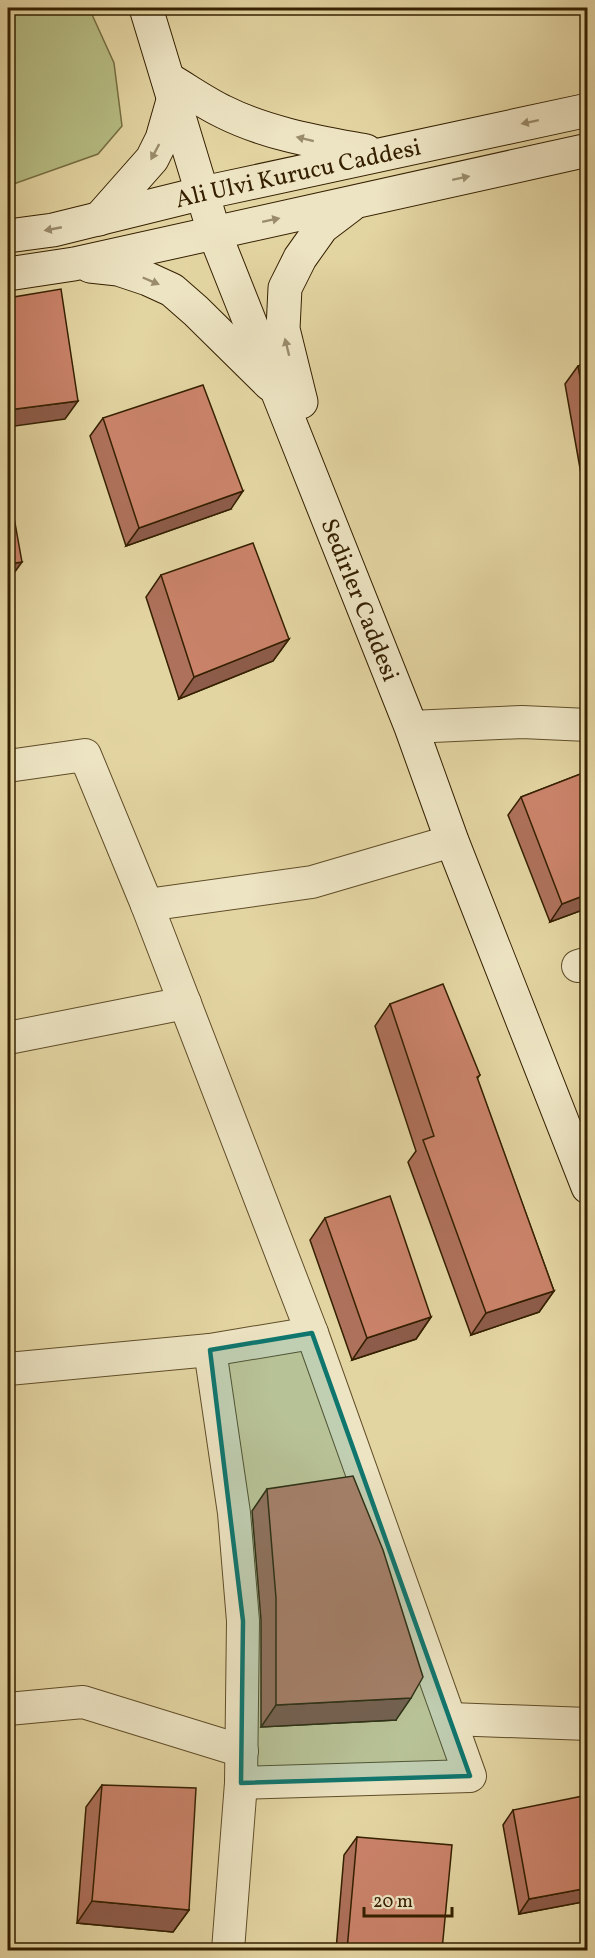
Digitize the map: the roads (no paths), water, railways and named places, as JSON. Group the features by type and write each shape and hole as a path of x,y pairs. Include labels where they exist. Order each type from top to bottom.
{"main road":[{"name":"Sedirler Caddesi","path":"146,8 214,232 411,727 452,841 588,1186"},
{"path":"99,219 152,159 162,139 171,88 259,126 304,140 383,154"},
{"name":"Ali Ulvi Kurucu Caddesi","path":"8,236 53,230 202,193 588,110"},
{"name":"Ali Ulvi Kurucu Caddesi","path":"8,274 74,264 588,150"},
{"path":"332,526 283,329 285,288 300,258 322,227 355,201"},
{"path":"74,264 118,269 172,290 279,393"}],"street":[{"path":"411,727 522,722 588,725"},
{"path":"8,766 85,755 147,905 312,1333 470,1776 241,1783"},
{"path":"147,905 312,882 452,841"},
{"path":"8,1038 185,1003"},
{"path":"8,1369 210,1350 312,1333"},
{"path":"210,1350 234,1513 243,1621 241,1783 228,1950"},
{"path":"8,1709 83,1702 242,1751"},
{"path":"450,1719 588,1724"}]}
